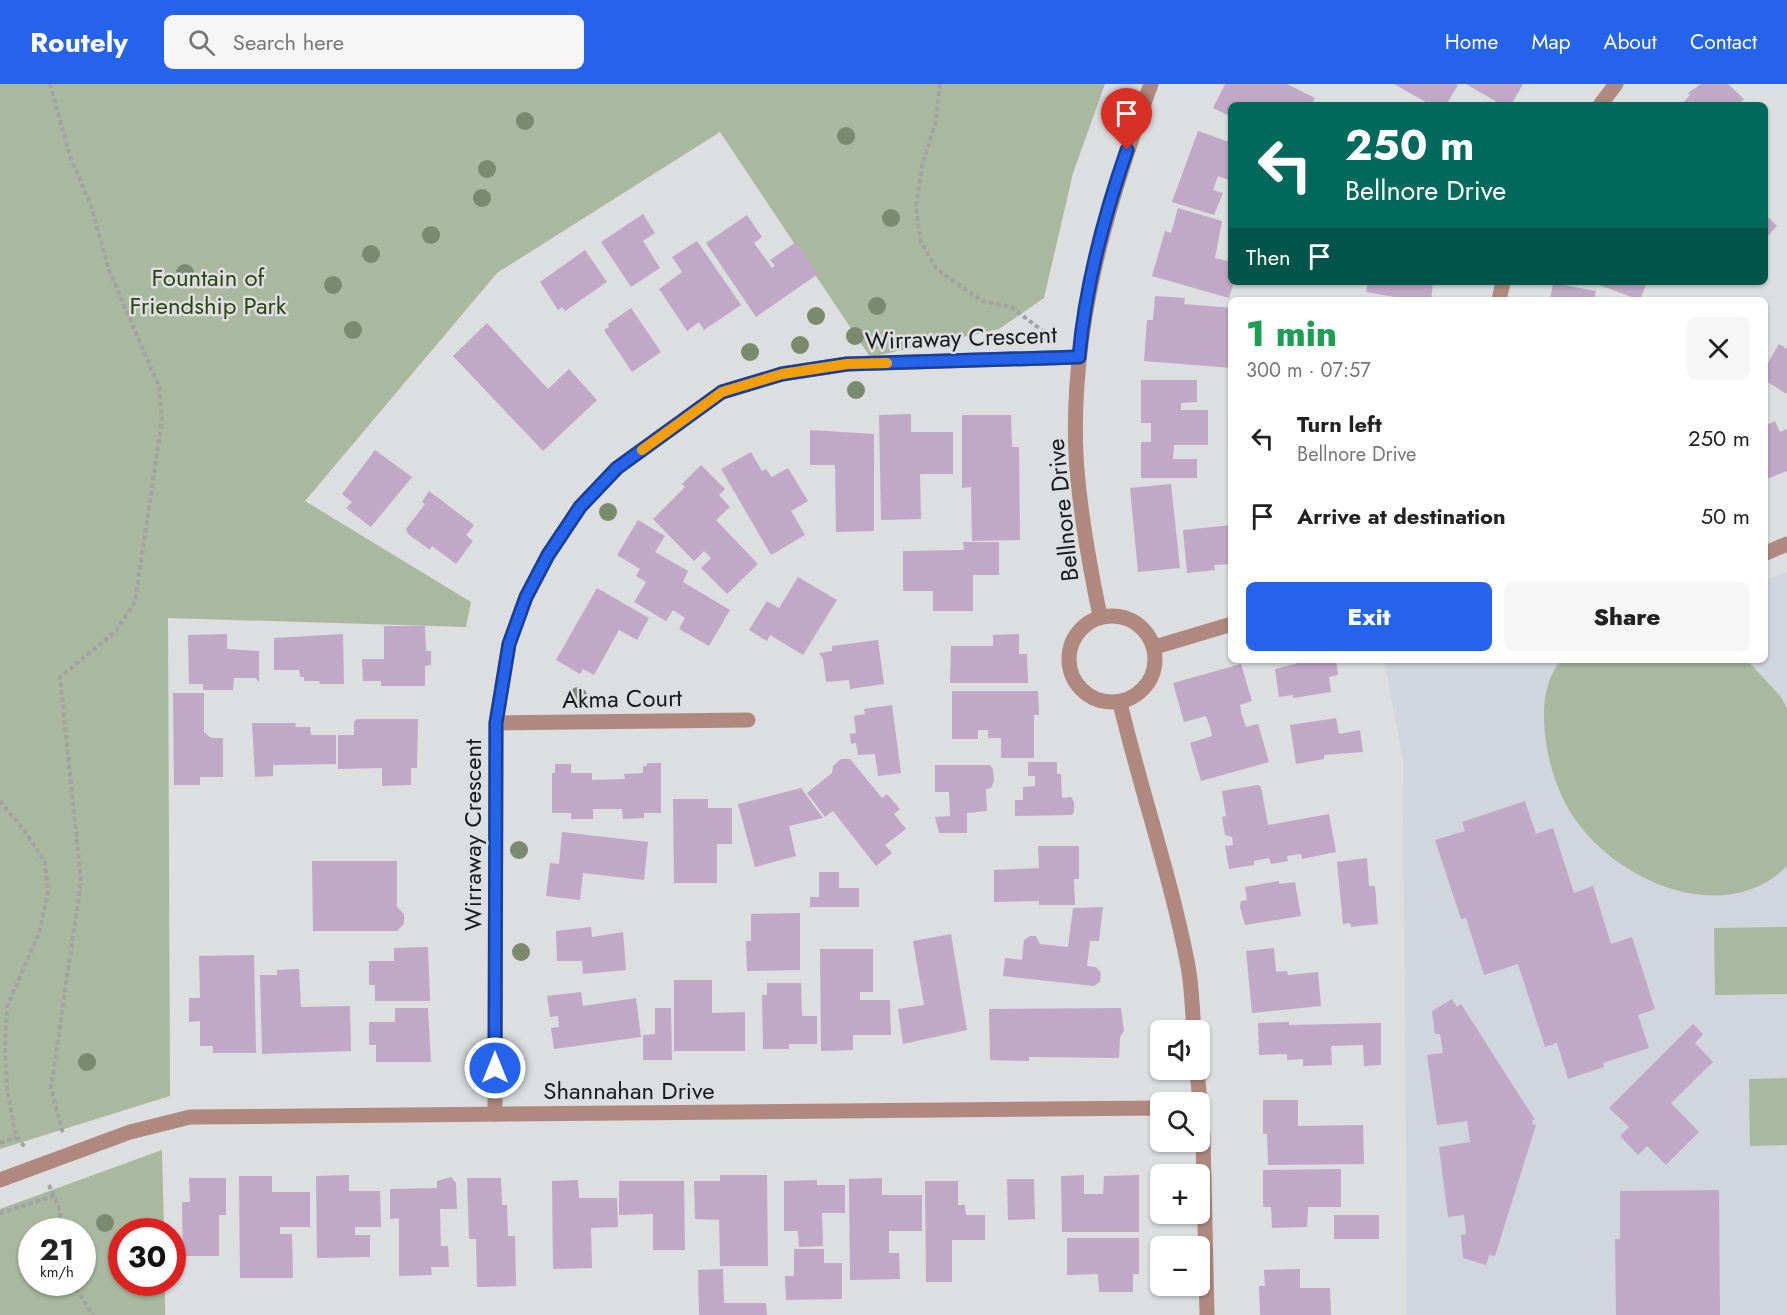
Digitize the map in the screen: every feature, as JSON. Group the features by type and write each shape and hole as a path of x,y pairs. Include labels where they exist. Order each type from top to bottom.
{"street":[{"name":"Bellnore Drive","path":"1100,616 1085,544 1076,454 1080,350 1092,281 1116,184 1152,84"},
{"path":"1602,102 1616,84"},
{"name":"Wirraway Crescent","path":"495,1114 496,723 509,644 526,597 548,555 580,507 617,468 722,392 782,374 847,364 1080,350"},
{"path":"1768,552 1787,544"},
{"path":"1100,616 1124,616 1146,630 1155,647 1153,676 1136,697 1120,703 1103,702 1079,689 1070,672 1069,648 1084,625 1100,616"},
{"path":"1155,647 1228,625"},
{"path":"1120,703 1141,789 1161,852 1188,968 1193,1020"},
{"name":"Akma Court","path":"496,723 748,720"},
{"name":"Shannahan Drive","path":"0,1180 130,1131 190,1117 1150,1108"},
{"path":"1201,1152 1207,1315"}],"path":[{"path":"50,84 58,117 90,206 109,270 159,387 162,420 135,602 115,632 60,676 81,881 51,1088 63,1133 73,1152"},
{"path":"940,84 936,121 922,166 916,208 921,242 936,267 982,301 1011,307 1042,331 1080,350"},
{"path":"0,801 24,830 45,862 48,893 39,933 7,1007 4,1049 7,1089 16,1137 0,1143"},
{"path":"0,1213 54,1196"},
{"path":"81,1296 93,1315"}],"shaded area":[{"path":"1787,572 1787,1315 1407,1315 1403,759 1385,663 1768,663 1768,579"}],"green space":[{"name":"Fountain of Friendship Park","path":"0,84 1105,84 1073,173 1044,298 999,329 870,357 720,132 497,273 305,501 471,602 466,627 168,618 170,1096 0,1149"},
{"path":"1560,663 1750,663 1781,697 1787,708 1787,866 1762,884 1735,894 1706,895 1676,890 1647,879 1620,864 1596,844 1577,822 1562,797 1548,754 1544,724 1545,697 1548,684"},
{"path":"1787,927 1787,994 1715,995 1714,928"},
{"path":"1787,1078 1787,1145 1750,1146 1749,1079"},
{"path":"162,1150 164,1218 108,1218 108,1296 165,1296 165,1315 0,1315 0,1209"}],"building":[{"path":"1225,84 1287,84 1315,98 1313,102 1228,102 1228,115 1213,108"},
{"path":"1394,84 1458,85 1448,102 1426,102"},
{"path":"1466,84 1523,84 1513,102 1497,102"},
{"path":"1701,84 1728,84 1744,99 1741,102 1684,102 1690,95 1688,93"},
{"path":"1198,131 1228,142 1228,180 1218,176 1213,190 1223,193 1214,215 1172,202"},
{"path":"1178,208 1222,221 1215,258 1228,261 1228,285 1233,285 1229,297 1152,276 1165,231 1171,233"},
{"path":"643,214 655,233 643,241 660,268 631,287 601,242"},
{"path":"747,215 762,237 754,243 772,268 775,266 770,260 796,242 818,274 756,317 706,243"},
{"path":"1768,217 1777,226 1768,236"},
{"path":"697,241 741,305 704,330 699,322 687,331 659,289 682,272 672,257"},
{"path":"585,250 607,282 565,311 562,307 558,310 540,282"},
{"path":"1367,285 1433,285 1431,297 1395,297 1366,292"},
{"path":"1553,285 1596,291 1595,297 1551,297"},
{"path":"1599,285 1646,285 1641,297 1632,297"},
{"path":"1155,296 1185,298 1184,304 1228,308 1228,368 1144,361 1147,320 1153,320"},
{"path":"631,308 661,352 632,372 604,330 609,327 608,324"},
{"path":"487,323 548,389 569,369 597,400 543,451 453,356"},
{"path":"1779,344 1787,349 1787,394 1768,382 1768,363"},
{"path":"1141,380 1197,380 1197,402 1181,403 1181,410 1208,410 1208,445 1174,445 1173,459 1197,459 1197,478 1141,478 1141,442 1151,442 1151,423 1141,423"},
{"path":"911,414 911,432 953,432 953,474 920,474 921,519 881,520 879,415"},
{"path":"962,415 1011,415 1012,447 1019,447 1020,540 972,541 971,487 962,488"},
{"path":"1775,421 1780,432 1787,429 1787,471 1768,479 1768,424"},
{"path":"810,430 874,434 874,531 836,532 835,465 810,465"},
{"path":"375,450 412,477 371,527 346,508 352,502 342,494"},
{"path":"751,452 762,471 766,469 772,477 788,468 808,501 791,511 805,535 771,555 721,469"},
{"path":"701,465 725,489 719,495 730,507 716,520 758,564 727,594 701,568 711,558 704,551 694,561 653,519 685,487 682,484"},
{"path":"1171,484 1180,568 1138,572 1130,488"},
{"path":"429,491 474,525 466,535 473,541 456,564 432,546 430,550 408,534 406,529 425,504 422,502"},
{"path":"638,520 665,536 655,552 688,571 683,582 730,610 709,646 679,629 685,618 673,610 666,621 634,602 646,582 636,576 640,569 617,555"},
{"path":"1228,525 1228,564 1214,565 1215,570 1187,573 1183,530"},
{"path":"963,542 999,542 999,575 973,575 973,611 933,611 933,591 903,591 903,551 964,550"},
{"path":"798,577 837,600 803,655 770,635 767,641 749,630 767,601 779,608"},
{"path":"597,588 649,618 637,640 619,630 594,675 583,669 580,674 556,660"},
{"path":"384,626 425,626 426,651 431,651 431,665 425,666 425,686 381,686 381,681 363,681 362,659 384,659"},
{"path":"227,634 227,649 259,651 259,682 256,678 234,678 233,690 203,690 203,684 189,684 188,635"},
{"path":"343,634 344,684 304,681 304,677 300,677 299,670 274,670 274,638"},
{"path":"1019,634 1019,654 1027,654 1028,683 950,683 951,646 993,646 993,635"},
{"path":"878,640 884,684 850,689 849,680 826,682 823,659 819,653 832,651 832,646"},
{"path":"1298,663 1336,663 1338,675 1329,677 1331,692 1293,698 1293,695 1279,697 1275,669"},
{"path":"1241,664 1252,701 1240,705 1242,716 1246,727 1258,724 1269,762 1201,781 1190,743 1212,736 1210,727 1206,716 1184,722 1173,683"},
{"path":"952,691 1038,691 1039,715 1034,715 1034,758 1001,758 1001,738 988,738 988,730 978,730 978,739 952,739"},
{"path":"173,693 204,693 204,732 211,738 223,738 223,777 200,777 200,785 174,785"},
{"path":"892,705 901,773 878,776 875,754 858,755 856,743 851,744 850,734 856,733 854,716 865,714 864,709"},
{"path":"1336,718 1339,734 1360,730 1363,752 1324,755 1324,759 1296,764 1290,725"},
{"path":"357,719 418,719 417,768 411,768 411,785 382,786 382,768 338,769 338,735 354,735 354,722"},
{"path":"252,723 296,723 295,727 310,727 311,735 336,735 336,764 273,765 273,776 255,777"},
{"path":"841,759 850,759 882,798 887,794 900,809 894,814 906,829 885,845 892,853 876,866 833,811 825,817 807,793 832,773 833,766"},
{"path":"1028,762 1057,762 1057,774 1061,774 1062,798 1071,797 1074,802 1072,815 1015,816 1015,800 1023,800 1023,787 1035,786 1035,776 1028,776"},
{"path":"647,763 661,763 661,813 644,813 644,818 623,819 622,809 593,809 593,819 571,819 571,813 552,813 552,773 555,773 555,764 571,764 571,773 592,773 592,780 625,779 624,774 643,773 643,766 647,766"},
{"path":"935,765 990,765 993,769 994,781 991,788 986,789 987,811 967,813 967,833 939,833 935,817 950,816 949,792 935,792"},
{"path":"1258,785 1261,787 1268,825 1329,814 1336,852 1302,859 1301,854 1287,856 1288,861 1271,864 1269,858 1254,861 1254,865 1229,869 1225,846 1233,845 1232,837 1225,835 1222,817 1226,816 1222,791"},
{"path":"801,788 823,818 789,826 796,856 755,867 738,804"},
{"path":"673,799 708,799 708,808 732,808 732,844 717,844 717,883 674,883"},
{"path":"1525,801 1536,834 1553,828 1574,893 1593,886 1611,944 1632,937 1655,1009 1638,1015 1649,1048 1603,1063 1604,1067 1568,1079 1557,1043 1545,1047 1518,964 1484,975 1466,918 1461,919 1435,840 1465,831 1462,822"},
{"path":"562,832 648,842 644,880 583,873 580,900 546,896 550,863 559,864"},
{"path":"1038,846 1079,846 1079,879 1074,879 1075,905 1039,905 1039,901 994,902 994,870 1039,868"},
{"path":"1367,858 1369,886 1375,886 1378,924 1351,927 1350,923 1343,924 1337,862"},
{"path":"312,861 397,861 397,907 404,914 404,924 397,931 313,931"},
{"path":"819,872 839,872 839,888 859,888 859,907 810,907 810,897 819,897"},
{"path":"1279,881 1279,884 1295,882 1301,916 1245,925 1240,907 1241,901 1247,900 1245,887"},
{"path":"1103,907 1099,941 1090,941 1087,966 1096,967 1101,973 1100,982 1094,986 1003,976 1005,958 1022,960 1024,940 1030,936 1036,936 1040,944 1068,947 1073,908"},
{"path":"800,913 800,970 747,971 746,941 751,941 751,914"},
{"path":"591,927 592,937 623,932 626,970 583,974 582,961 557,961 556,931"},
{"path":"951,934 967,1030 903,1044 898,1009 924,1005 913,941"},
{"path":"428,947 430,1001 375,1001 375,985 369,985 369,961 394,961 394,948"},
{"path":"1274,948 1276,972 1287,971 1288,975 1318,972 1321,1006 1252,1013 1246,951"},
{"path":"820,949 873,949 873,992 860,992 860,1000 890,1000 891,1035 853,1035 853,1050 821,1051"},
{"path":"254,955 256,1053 213,1053 213,1046 200,1046 200,1021 189,1022 189,998 200,998 199,956"},
{"path":"299,969 301,1007 350,1006 351,1051 262,1054 260,975 277,975 277,970"},
{"path":"674,980 712,980 712,1013 745,1012 745,1051 674,1051"},
{"path":"767,983 801,983 802,1016 817,1016 817,1044 789,1044 789,1049 763,1049 762,995 767,995"},
{"path":"581,992 583,1006 636,998 641,1037 554,1049 551,1028 559,1027 558,1016 550,1017 547,996"},
{"path":"1452,999 1457,1007 1461,1004 1535,1120 1532,1124 1536,1125 1495,1256 1489,1255 1486,1265 1463,1258 1461,1235 1466,1234 1464,1215 1448,1217 1439,1147 1470,1142 1467,1121 1437,1125 1427,1055 1443,1053 1440,1034 1435,1034 1432,1011"},
{"path":"395,1008 428,1008 431,1062 376,1062 376,1045 369,1045 369,1022 395,1022"},
{"path":"655,1008 671,1008 672,1060 643,1060 643,1035 655,1034"},
{"path":"1121,1008 1124,1031 1120,1037 1119,1058 1029,1057 1029,1061 990,1060 989,1009"},
{"path":"1289,1022 1289,1025 1381,1023 1381,1065 1364,1066 1363,1045 1331,1046 1332,1065 1303,1066 1303,1059 1287,1060 1287,1054 1259,1055 1258,1023"},
{"path":"1693,1024 1703,1034 1695,1043 1713,1062 1671,1103 1699,1132 1666,1165 1647,1146 1638,1155 1620,1136 1629,1127 1609,1108"},
{"path":"1263,1100 1298,1100 1298,1126 1363,1125 1364,1164 1268,1165 1267,1134 1263,1134"},
{"path":"1341,1169 1341,1207 1308,1207 1307,1227 1272,1228 1271,1207 1263,1207 1263,1170"},
{"path":"349,1175 349,1191 380,1191 381,1227 355,1227 355,1235 370,1235 370,1257 317,1258 316,1176"},
{"path":"720,1175 767,1175 768,1266 720,1266 719,1220 695,1219 694,1181 720,1181"},
{"path":"1084,1175 1084,1194 1103,1194 1104,1176 1139,1175 1139,1232 1062,1232 1061,1176"},
{"path":"239,1176 272,1176 272,1192 310,1192 310,1227 280,1227 280,1234 292,1234 293,1278 240,1278"},
{"path":"451,1177 456,1183 457,1209 440,1209 441,1246 448,1246 449,1267 431,1267 432,1275 399,1276 399,1218 390,1219 390,1189 437,1188 437,1181"},
{"path":"189,1178 226,1178 226,1215 219,1215 219,1256 186,1256 186,1218 182,1218 182,1202 190,1202"},
{"path":"467,1178 501,1178 502,1205 507,1205 508,1236 515,1236 516,1286 477,1287 476,1239 469,1239"},
{"path":"882,1178 882,1195 922,1195 922,1231 889,1231 889,1253 899,1253 900,1279 850,1280 849,1179"},
{"path":"1007,1179 1034,1179 1035,1219 1008,1220"},
{"path":"578,1180 579,1198 617,1198 618,1227 591,1228 592,1268 553,1269 552,1181"},
{"path":"817,1180 817,1185 845,1185 845,1213 822,1213 823,1246 799,1247 798,1231 784,1231 784,1181"},
{"path":"619,1181 684,1181 685,1250 653,1250 653,1214 619,1215"},
{"path":"925,1181 958,1181 958,1205 965,1205 966,1215 985,1215 985,1240 952,1240 952,1282 926,1282"},
{"path":"1719,1190 1720,1315 1616,1315 1615,1239 1620,1239 1620,1191"},
{"path":"1334,1215 1379,1215 1379,1239 1334,1239"},
{"path":"1067,1238 1139,1238 1139,1274 1133,1274 1133,1292 1099,1292 1098,1274 1067,1275"},
{"path":"794,1249 824,1249 824,1263 842,1263 842,1299 786,1300 785,1276 794,1276"},
{"path":"723,1269 724,1303 766,1303 767,1315 699,1315 698,1270"},
{"path":"1300,1269 1300,1288 1330,1288 1331,1315 1260,1315 1259,1286 1265,1286 1264,1270"}],"slow traffic":[{"path":"642,450 722,392 782,374 847,364 887,363"}],"route":[{"path":"495,1068 496,723 509,644 526,597 548,555 580,507 617,468 722,392 782,374 847,364 1079,357 1087,302 1101,240 1127,150"}]}
